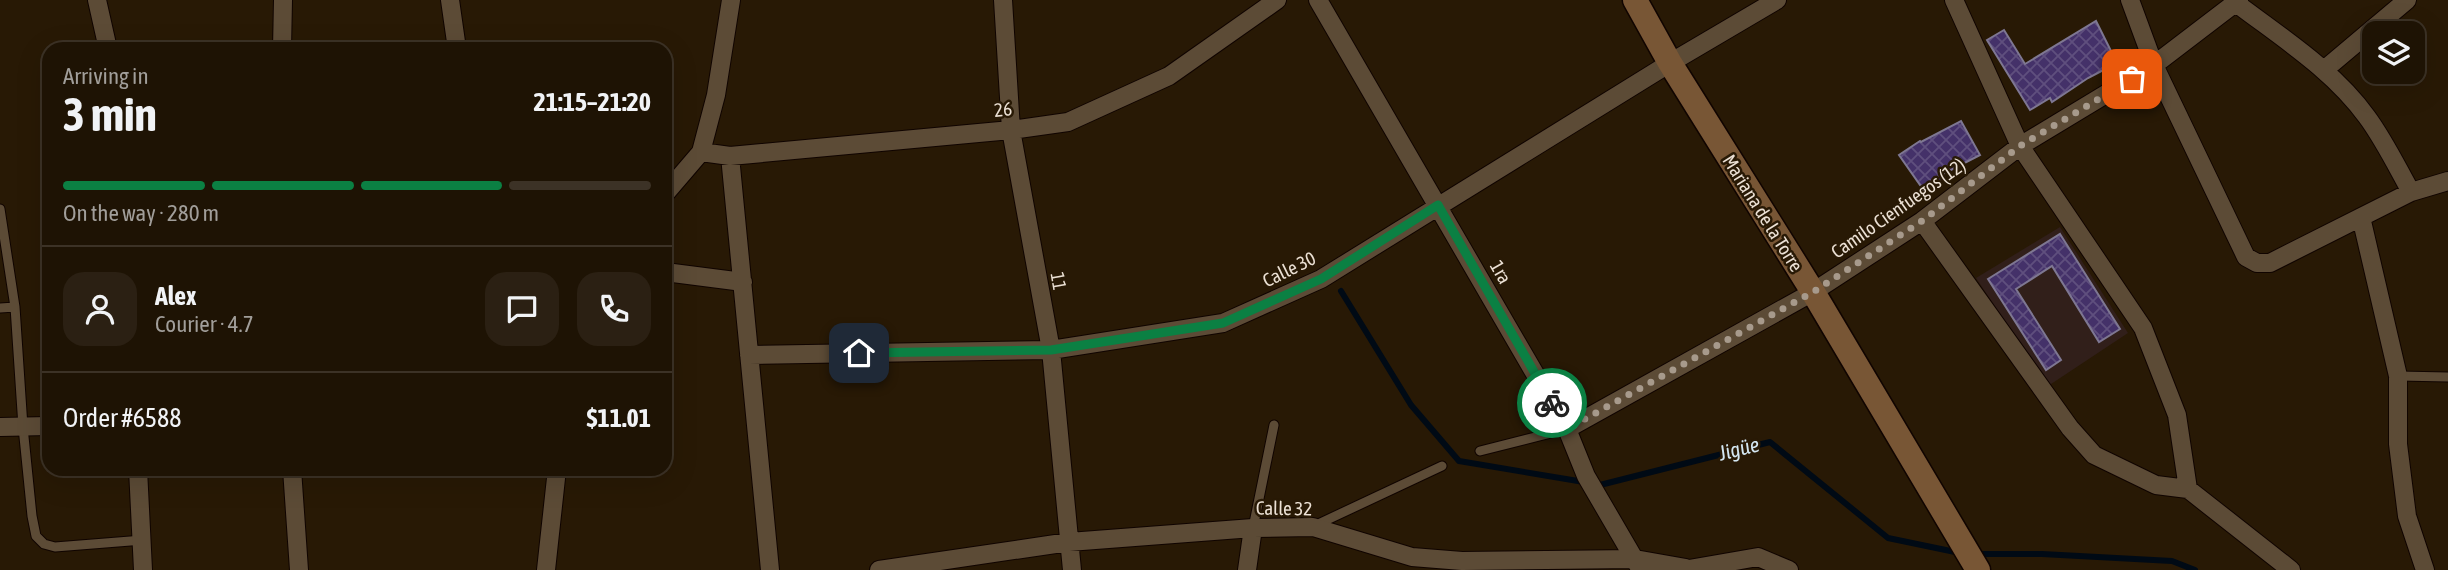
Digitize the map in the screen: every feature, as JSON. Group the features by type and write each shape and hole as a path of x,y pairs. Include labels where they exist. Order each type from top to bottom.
{"street":[{"path":"97,0 106,42"},
{"path":"282,42 283,0"},
{"path":"450,0 456,42"},
{"path":"672,186 701,152 716,95 731,0"},
{"name":"11","path":"1003,0 1011,130 1051,350 1072,570"},
{"name":"26","path":"701,152 730,156 1011,130 1068,122 1169,76 1277,0"},
{"name":"1ra","path":"1318,0 1567,429 1586,477 1638,564"},
{"name":"Mariana de la Torre","path":"1635,0 1670,63 1813,292 1979,570"},
{"name":"Calle 30","path":"749,355 1051,350 1223,323 1321,279 1670,63 1777,0"},
{"path":"1954,0 2020,146 2143,328 2177,415 2188,489"},
{"path":"2130,0 2154,65 2246,257 2257,263 2270,262 2411,192 2448,181"},
{"path":"2324,70 2407,0"},
{"path":"2238,1 2324,70 2365,115 2411,192"},
{"name":"Camilo Cienfuegos (12)","path":"1567,429 1813,292 1922,221 2020,146 2154,65 2238,1"},
{"path":"730,156 770,570"},
{"path":"2361,217 2398,376 2398,444 2407,516 2425,570"},
{"path":"1922,221 2070,428 2094,455 2156,485 2188,489 2291,570"},
{"path":"672,273 743,282"},
{"path":"0,427 42,426"},
{"path":"138,476 143,570"},
{"path":"292,476 299,570"},
{"path":"546,570 556,476"},
{"name":"Calle 32","path":"880,570 1069,542 1253,528 1313,527 1412,557 1462,561 1638,564 1685,569 1758,557 1790,570"},
{"path":"1247,570 1253,528"}],"lane":[{"path":"0,209 15,307 23,427 36,536 44,544 55,547 143,541"},
{"path":"0,308 15,307"},
{"path":"2398,376 2448,377"},
{"path":"1253,528 1274,425"},
{"path":"1480,451 1567,429"},
{"path":"1313,527 1442,466"}],"shaded area":[{"path":"2060,227 2128,333 2048,386 1976,278"}],"building":[{"path":"2096,21 2117,63 2052,102 2050,98 2030,110 1987,40 2004,30 2025,64"},
{"path":"1961,121 1980,155 1943,174 1945,178 1925,192 1899,155 1920,141"},
{"path":"2060,234 2120,329 2099,342 2052,266 2016,289 2061,360 2046,370 1988,279"}],"waterway":[{"name":"Jigüe","path":"1341,291 1411,405 1459,461 1584,482"},
{"name":"Jigüe","path":"1595,484 1600,485 1770,442 1888,538 1960,553"},
{"name":"Jigüe","path":"1977,554 2042,554 2172,561 2195,570"}],"way so far":[{"path":"1552,403 1567,429 1813,292 1922,221 2020,146 2132,79"}],"route":[{"path":"859,353 1051,350 1223,323 1321,279 1438,205 1552,403"}]}
